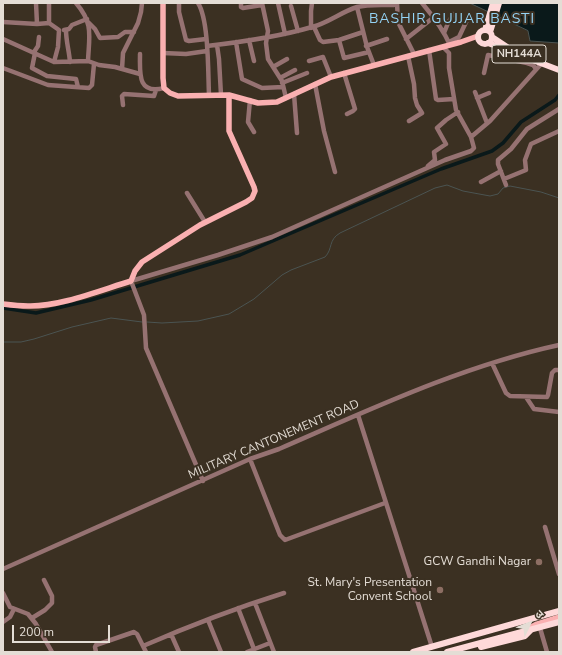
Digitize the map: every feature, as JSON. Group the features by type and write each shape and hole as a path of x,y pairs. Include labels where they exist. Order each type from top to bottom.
{"highway":[{"name":"NH144A","path":"488,43 491,40 489,33 493,3"},
{"name":"NH144A","path":"489,33 499,3"},
{"name":"NH144A","path":"559,66 550,64 542,63 488,43 482,43 478,38 481,32 489,33 505,46 550,64 559,70"},
{"path":"413,652 559,611"},
{"path":"447,652 481,647 525,636 538,626 559,622"},
{"path":"481,647 522,632 532,630"}],"main road":[{"path":"164,3 164,88 170,93 178,96 229,95 258,103 277,102 331,77 450,44 478,38"},
{"path":"3,304 27,306 43,305 132,283 136,271 142,262 205,222 252,198 255,191 229,131 229,95"},
{"path":"522,632 559,617"}],"street":[{"path":"36,3 37,24"},
{"path":"49,3 49,22"},
{"path":"76,3 83,11 100,38 118,37 126,32 134,32"},
{"path":"122,69 123,53 142,12 142,3"},
{"path":"179,3 179,12 186,40 206,39"},
{"path":"198,3 201,8 206,39 209,95"},
{"path":"241,3 241,7 243,8 262,4 268,31 266,43 268,59 280,78 286,98"},
{"path":"278,3 285,34"},
{"path":"312,3 311,11 313,27 322,42 339,40 363,32"},
{"path":"350,3 350,10"},
{"path":"163,54 186,54 217,45 267,38 313,27 357,7 394,5 397,3 398,22 406,39 411,55 415,98 422,113 409,121"},
{"path":"422,3 434,17 450,44 459,37 467,20"},
{"path":"291,6 298,31"},
{"path":"357,7 366,46 374,65"},
{"path":"444,33 454,14"},
{"path":"406,39 434,17"},
{"path":"3,22 37,24 49,22 59,30 66,30 72,25 88,20"},
{"path":"88,20 90,28 88,61"},
{"path":"54,62 58,46 59,30"},
{"path":"66,30 66,46 68,49 70,62"},
{"path":"39,37 32,68 47,76 76,79 78,87"},
{"path":"3,39 54,62 88,61 94,64 140,74"},
{"path":"366,46 387,39"},
{"path":"250,40 254,61"},
{"path":"339,40 344,58 369,52"},
{"path":"236,42 242,79 262,88 283,85 307,73"},
{"path":"217,45 221,95"},
{"path":"203,481 146,348 144,328 145,320 132,283 272,237 445,160 471,152 474,148 470,136 458,112 454,99 449,68 449,53 443,47"},
{"path":"429,50 436,99 454,99"},
{"path":"140,54 140,74 143,85 156,90 164,88"},
{"path":"484,73 488,54 530,63 536,69"},
{"path":"309,61 323,58 331,77"},
{"path":"273,67 287,59"},
{"path":"470,136 487,123 542,63"},
{"path":"3,68 48,85 89,88 92,87 94,64"},
{"path":"280,78 295,70"},
{"path":"344,73 355,108 347,114"},
{"path":"315,84 324,131 335,172"},
{"path":"122,105 122,96 124,94 154,96 156,90"},
{"path":"475,92 487,123"},
{"path":"294,94 297,133"},
{"path":"477,98 489,94"},
{"path":"250,100 248,122 254,132"},
{"path":"506,185 498,164 498,160 511,149 527,128 559,109"},
{"path":"424,170 435,160 434,152 446,144 437,128 458,112"},
{"path":"504,179 526,170 525,160 531,144 559,131"},
{"path":"481,182 501,171"},
{"path":"186,192 205,222"},
{"name":"MILITARY CANTONEMENT ROAD","path":"3,569 250,459 278,449 455,375 536,350 559,345"},
{"path":"492,363 508,395 510,396 547,397 552,373 555,370 559,370"},
{"path":"526,397 534,409 559,412"},
{"path":"358,415 432,647"},
{"path":"250,459 280,535 285,540 385,503"},
{"path":"546,527 559,574"},
{"path":"32,618 45,610 52,603 52,596 44,580"},
{"path":"3,593 8,604 14,609 24,612 32,618 52,652"},
{"path":"143,646 238,608 284,593"},
{"path":"255,603 274,652"},
{"path":"238,608 254,649"},
{"path":"3,622 10,617 14,609"},
{"path":"208,620 221,652"},
{"path":"538,626 547,652"},
{"path":"96,652 96,646 134,632 137,634 146,652"},
{"path":"172,634 179,652"},
{"path":"247,652 270,643"}],"shaded area":[{"path":"470,3 559,3 559,43 530,41 528,31"}],"waterway":[{"path":"3,308 36,313 91,300 240,255 441,169 492,151 503,143 521,122 555,100 559,95"},
{"path":"147,322 162,323 198,321 229,314 254,299 282,275 325,257 332,242 340,233 435,188 447,185 463,191 490,196 498,194 503,188 510,186 541,192 559,198"},
{"path":"3,342 21,342 72,327 111,318 142,322"}],"place":[{"name":"GCW Gandhi Nagar","path":"539,562"},
{"name":"St. Mary's Presentation Convent School","path":"440,590"}],"district":[{"name":"BASHIR GUJJAR BASTI","path":"452,20"}]}
